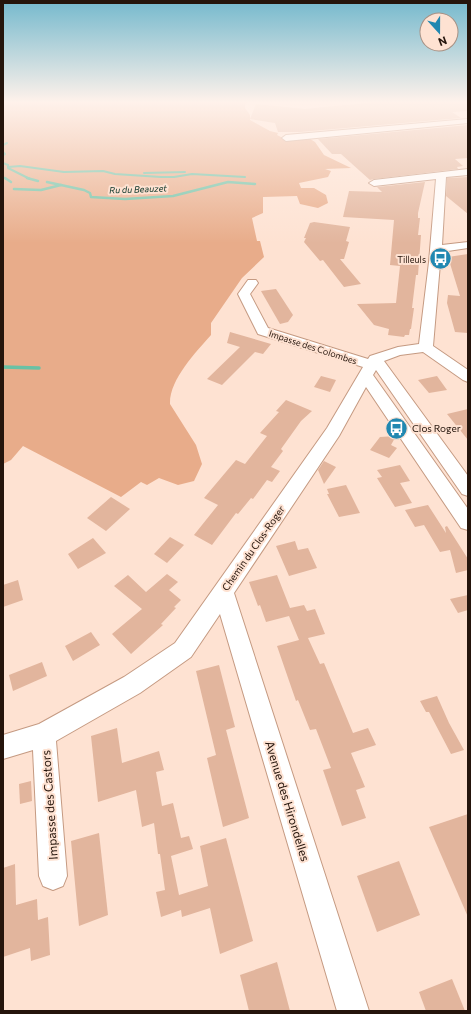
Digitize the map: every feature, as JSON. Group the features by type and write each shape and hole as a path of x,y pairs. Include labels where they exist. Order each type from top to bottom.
{"street":[{"path":"374,183 468,172"},
{"path":"426,347 436,249 441,176"},
{"path":"436,249 468,245"},
{"name":"Impasse des Colombes","path":"252,283 244,294 263,331 370,366"},
{"path":"370,366 398,351 426,347 468,377"},
{"path":"370,366 468,489"},
{"path":"370,366 468,523"},
{"name":"Chemin du Clos-Roger","path":"3,746 44,735 132,685 183,650 333,432 370,366"},
{"name":"Avenue des Hirondelles","path":"223,591 353,1011"},
{"name":"Impasse des Castors","path":"44,735 53,876"}],"shaded area":[{"path":"3,148 319,148 324,155 351,168 325,169 331,171 328,177 299,183 301,188 314,188 326,195 328,203 318,208 300,204 297,196 263,197 263,213 252,218 257,241 260,241 264,257 242,278 211,323 211,335 184,367 174,385 171,395 170,404 196,445 202,464 194,481 178,485 159,478 147,485 141,482 121,497 23,446 11,460 3,464"}],"building":[{"path":"327,148 468,148 468,158 455,159 463,166 457,167 458,169 370,180 341,154 332,154"},
{"path":"468,177 468,214 446,196 447,178"},
{"path":"425,182 418,213 418,218 420,218 418,235 421,235 418,275 416,275 411,329 409,335 405,335 404,337 388,335 389,329 374,325 357,304 396,303 400,266 390,265 394,220 343,217 349,191 382,192 377,187"},
{"path":"314,222 350,227 346,241 349,242 344,259 340,259 361,284 344,287 323,260 320,261 304,242 306,238 304,238 310,223"},
{"path":"468,254 468,333 455,332 447,303 448,295 460,296 448,257"},
{"path":"276,289 293,315 288,322 280,324 261,291"},
{"path":"230,332 271,344 263,354 255,352 222,385 207,379 240,347 227,343"},
{"path":"321,376 336,380 330,392 314,387"},
{"path":"437,376 447,390 429,393 418,380"},
{"path":"286,400 312,411 301,421 281,449 283,451 271,467 280,471 272,482 267,480 253,499 251,498 238,514 236,513 212,545 194,535 218,505 204,498 236,460 245,464 267,436 260,433 279,412 276,411"},
{"path":"468,409 468,440 447,414"},
{"path":"396,436 391,445 397,448 389,458 370,450 380,437"},
{"path":"324,461 336,467 324,484 318,470"},
{"path":"400,465 410,481 400,483 412,503 395,507 377,478 382,477 377,470"},
{"path":"346,485 360,513 339,517 327,494 329,494 327,489"},
{"path":"111,497 130,509 106,531 87,518"},
{"path":"428,505 446,533 445,527 447,526 468,559 468,570 456,573 450,550 440,552 424,525 415,527 405,510"},
{"path":"170,537 184,545 167,563 154,554"},
{"path":"93,538 106,553 78,569 68,554"},
{"path":"295,541 298,550 308,548 317,568 289,576 276,546"},
{"path":"167,574 178,582 169,590 181,600 174,607 176,608 161,624 163,625 131,654 112,634 142,609 114,586 128,575 146,592"},
{"path":"277,575 290,608 304,605 307,611 315,609 325,634 308,638 320,664 324,663 353,733 368,728 376,745 351,753 365,787 356,790 366,818 342,826 323,770 331,768 316,729 310,730 298,700 296,701 277,646 299,640 289,616 266,622 249,582"},
{"path":"18,580 23,600 3,607 3,585"},
{"path":"468,595 468,610 458,613 450,599"},
{"path":"91,632 100,645 73,661 65,646"},
{"path":"42,662 47,676 13,691 9,675"},
{"path":"219,665 235,727 226,730 249,818 223,827 207,758 216,755 196,671"},
{"path":"437,696 449,723 464,750 451,754 429,712 426,712 420,701"},
{"path":"117,728 122,763 159,751 164,770 156,772 162,806 173,803 181,838 189,836 193,849 171,856 179,895 208,886 200,846 226,838 253,941 220,954 210,908 182,917 181,910 161,917 156,892 165,890 154,823 142,827 136,790 98,802 91,736"},
{"path":"31,781 32,801 20,804 19,784"},
{"path":"468,814 468,917 429,827"},
{"path":"99,833 108,915 79,926 71,841"},
{"path":"399,861 420,915 377,932 357,876"},
{"path":"15,864 16,905 37,899 38,920 48,917 50,955 31,961 30,948 3,957 3,868"},
{"path":"277,962 290,1011 249,1011 240,975"},
{"path":"452,979 465,1011 426,1011 419,992"}],"waterway":[{"name":"Ru du Beauzet","path":"3,152 5,154 3,155"},
{"name":"Ru du Beauzet","path":"3,163 8,165 8,167"},
{"path":"8,167 20,166 64,172 103,171 115,174 161,177 174,177 192,174 245,177"},
{"name":"Ru du Beauzet","path":"8,167 29,179"},
{"path":"144,173 185,172"},
{"path":"5,178 11,182"},
{"name":"Ru du Beauzet","path":"29,179 38,181"},
{"name":"Ru du Beauzet","path":"47,182 61,185"},
{"name":"Ru du Beauzet","path":"61,185 84,190 90,193 91,197 125,199 173,196 228,182 255,184"},
{"path":"14,189 41,190 61,185"},
{"path":"3,367 39,368"}],"place":[{"name":"Tilleuls","path":"441,259"},
{"name":"Clos Roger","path":"397,428"}]}
